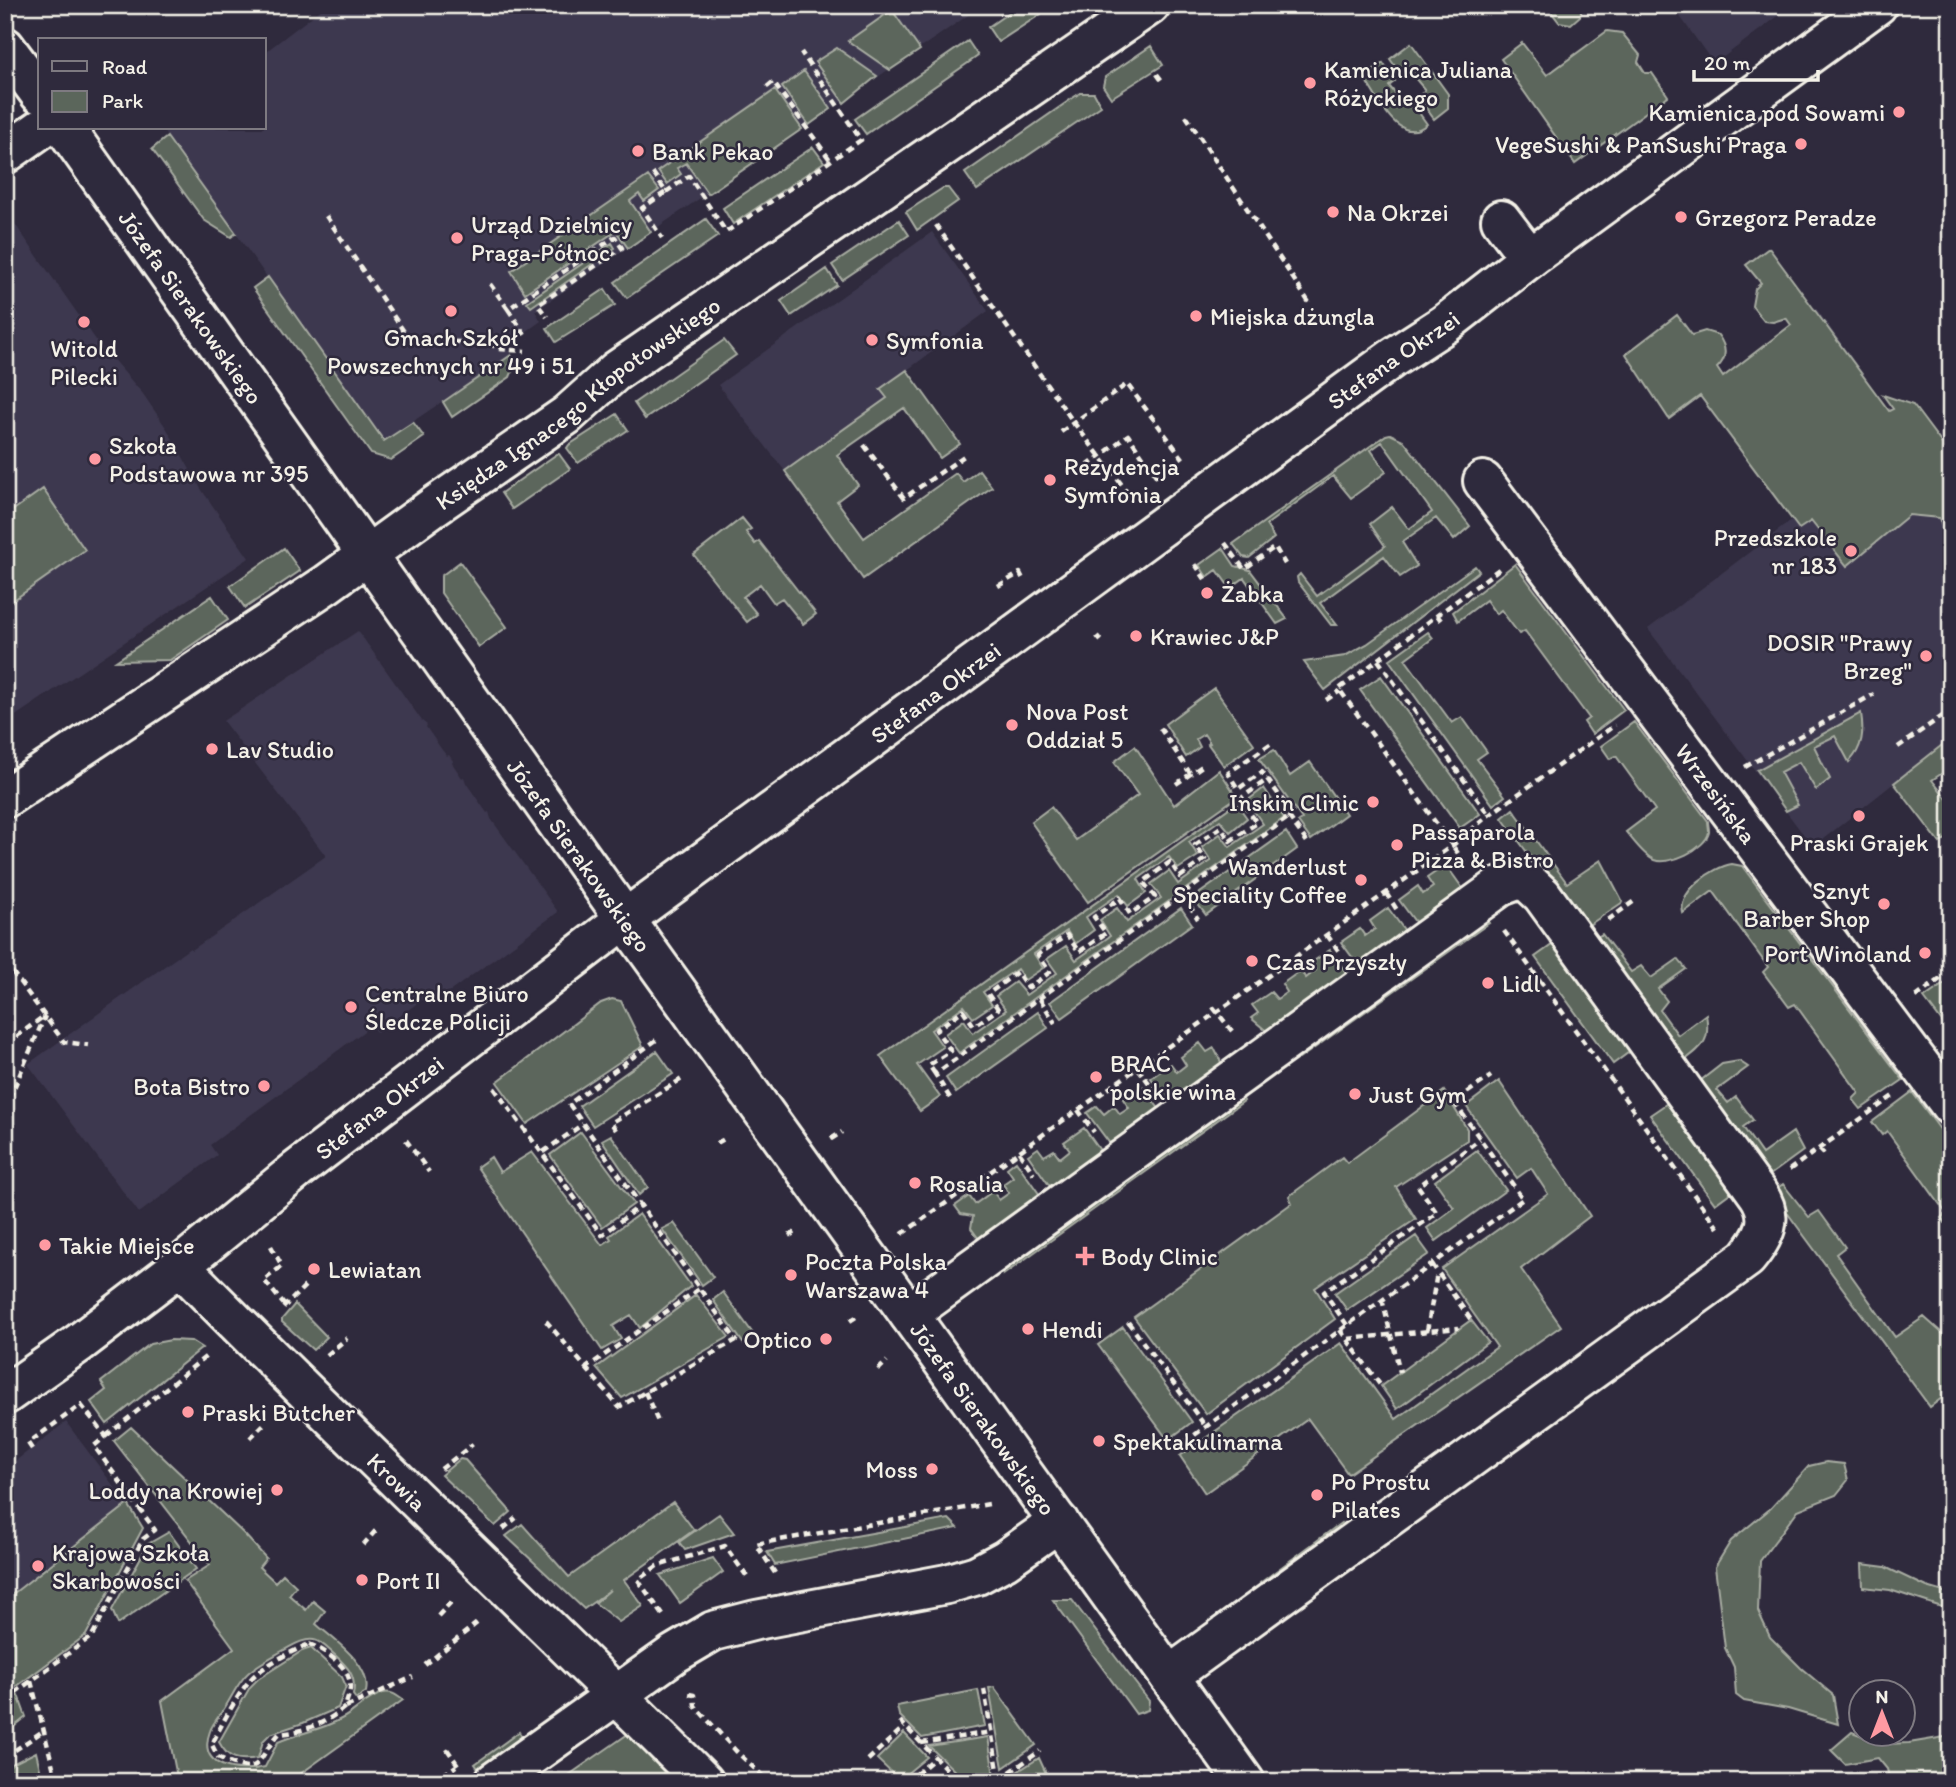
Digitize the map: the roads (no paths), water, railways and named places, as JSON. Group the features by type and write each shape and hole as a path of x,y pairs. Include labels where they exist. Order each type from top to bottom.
{"street":[{"name":"Księdza Ignacego Kłopotowskiego","path":"5,798 316,592 567,415 616,371 1150,5"},
{"name":"Stefana Okrzei","path":"5,1395 180,1266 297,1170 625,919 1394,358 1445,324 1530,258 1877,5"},
{"path":"5,47 38,91"},
{"path":"5,154 39,130"},
{"name":"Józefa Sierakowskiego","path":"66,130 625,919 1245,1782"},
{"path":"1501,220 1530,258"},
{"name":"Wrzesińska","path":"1483,481 1951,1106"},
{"path":"909,1314 1488,895 1508,882 1520,879 1542,895 1761,1199 1766,1207 1761,1240 1747,1258 1169,1676"},
{"name":"Krowia","path":"180,1266 346,1433 704,1782"},
{"path":"494,1782 685,1646 713,1631 756,1620 947,1584 977,1575 1005,1560 1059,1522"}],"place":[{"name":"Kamienica Juliana Różyckiego","path":"1310,83"},
{"name":"Kamienica pod Sowami","path":"1899,112"},
{"name":"VegeSushi & PanSushi Praga","path":"1801,144"},
{"name":"Bank Pekao","path":"638,151"},
{"name":"Na Okrzei","path":"1333,212"},
{"name":"Grzegorz Peradze","path":"1681,217"},
{"name":"Urząd Dzielnicy Praga-Północ","path":"457,238"},
{"name":"Gmach Szkół Powszechnych nr 49 i 51","path":"451,311"},
{"name":"Miejska dżungla","path":"1196,316"},
{"name":"Witold Pilecki","path":"84,322"},
{"name":"Symfonia","path":"872,340"},
{"name":"Szkoła Podstawowa nr 395","path":"95,459"},
{"name":"Rezydencja Symfonia","path":"1050,480"},
{"name":"Przedszkole nr 183","path":"1851,551"},
{"name":"Żabka","path":"1207,593"},
{"name":"Krawiec J&P","path":"1136,636"},
{"name":"DOSIR \"Prawy Brzeg\"","path":"1926,656"},
{"name":"Nova Post Oddział 5","path":"1012,725"},
{"name":"Lav Studio","path":"212,749"},
{"name":"Inskin Clinic","path":"1373,802"},
{"name":"Praski Grajek","path":"1859,816"},
{"name":"Passaparola Pizza & Bistro","path":"1397,845"},
{"name":"Wanderlust Speciality Coffee","path":"1361,880"},
{"name":"Sznyt Barber Shop","path":"1884,904"},
{"name":"Port Winoland","path":"1925,953"},
{"name":"Czas Przyszły","path":"1252,961"},
{"name":"Lidl","path":"1488,983"},
{"name":"Centralne Biuro Śledcze Policji","path":"351,1007"},
{"name":"BRAĆ polskie wina","path":"1096,1077"},
{"name":"Bota Bistro","path":"264,1086"},
{"name":"Just Gym","path":"1355,1094"},
{"name":"Rosalia","path":"915,1183"},
{"name":"Takie Miejsce","path":"45,1245"},
{"name":"Body Clinic","path":"1085,1256"},
{"name":"Lewiatan","path":"314,1269"},
{"name":"Poczta Polska Warszawa 4","path":"791,1275"},
{"name":"Hendi","path":"1028,1329"},
{"name":"Optico","path":"826,1339"},
{"name":"Praski Butcher","path":"188,1412"},
{"name":"Spektakulinarna","path":"1099,1441"},
{"name":"Moss","path":"932,1469"},
{"name":"Loddy na Krowiej","path":"277,1490"},
{"name":"Po Prostu Pilates","path":"1317,1495"},
{"name":"Krajowa Szkoła Skarbowości","path":"38,1566"},
{"name":"Port II","path":"362,1580"}]}
